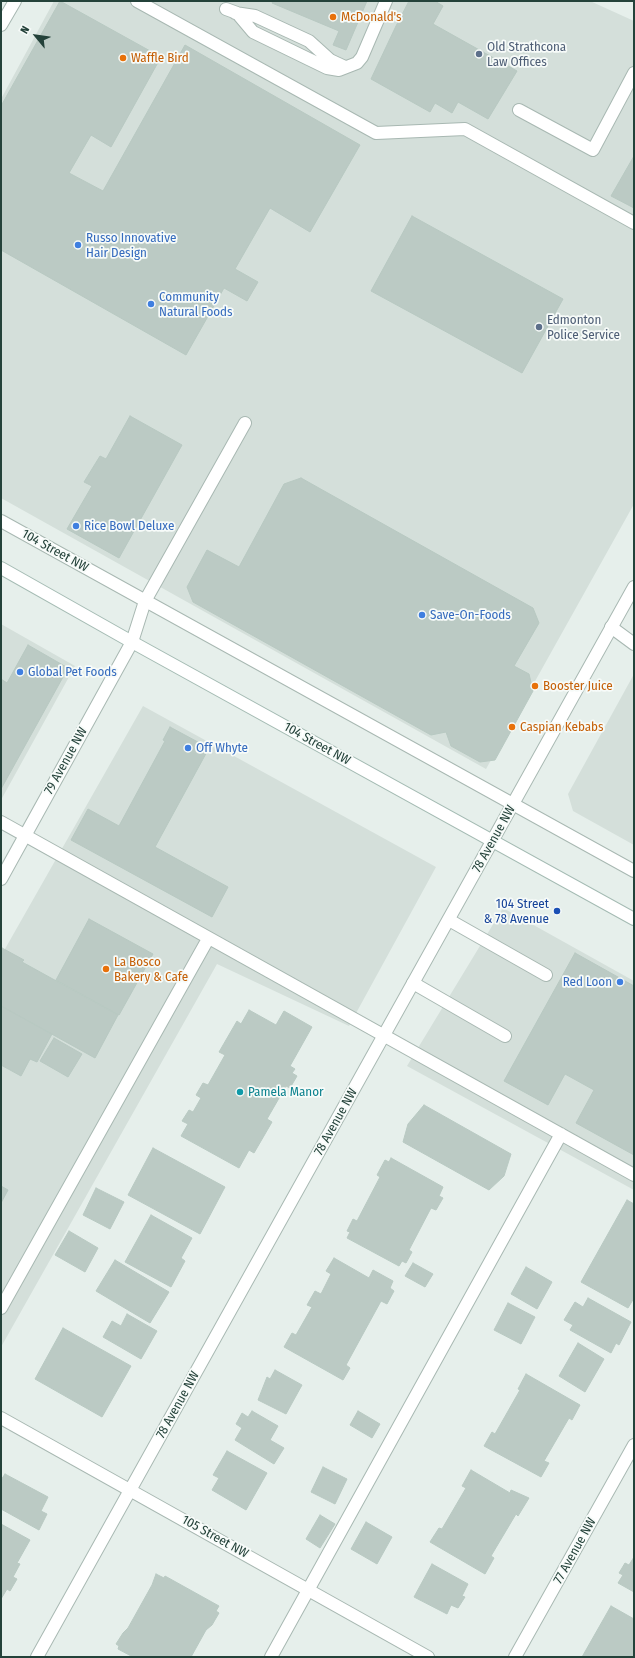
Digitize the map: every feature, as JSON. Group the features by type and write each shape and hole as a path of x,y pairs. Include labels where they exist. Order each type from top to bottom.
{"street":[{"path":"1,25 15,1"},
{"path":"137,1 376,133 465,129 634,223"},
{"path":"348,67 330,60 309,41 255,16 230,11 253,32 332,70 348,67 362,57 386,1"},
{"path":"519,110 593,150 634,73"},
{"name":"79 Avenue NW","path":"1,879 132,642 145,601 245,423"},
{"name":"104 Street NW","path":"1,521 514,803 634,871"},
{"name":"104 Street NW","path":"1,568 634,919"},
{"name":"78 Avenue NW","path":"37,1657 634,587"},
{"path":"612,627 634,644"},
{"path":"1,822 634,1175"},
{"path":"449,920 546,975"},
{"path":"1,1308 208,938"},
{"path":"413,983 505,1036"},
{"path":"271,1657 561,1134"},
{"name":"105 Street NW","path":"1,1418 428,1657"},
{"name":"77 Avenue NW","path":"515,1657 634,1445"}],"shaded area":[{"path":"54,1 590,1 634,21 634,504 486,769 1,498 1,99"},
{"path":"1,624 75,666 1,800"},
{"path":"634,674 634,845 573,811 568,794"},
{"path":"143,706 436,867 349,1026 217,964 1,1347 1,956"},
{"path":"503,908 634,981 634,1190 407,1066"}],"building":[{"path":"60,1 161,57 111,147 91,135 69,173 103,191 185,45 360,145 310,232 270,208 235,269 258,282 247,301 224,288 186,355 1,250 1,106"},
{"name":"McDonald's","path":"273,1 367,1 346,50 333,45 339,31 272,3"},
{"path":"409,1 435,1 443,6 433,24 517,71 488,119 458,102 452,113 435,103 430,112 371,79"},
{"path":"634,156 634,208 611,196"},
{"path":"412,216 563,299 522,373 371,291"},
{"path":"130,416 182,445 119,558 67,529 92,486 84,482 100,456 106,459"},
{"path":"301,478 533,608 539,623 514,666 529,674 533,691 495,760 480,762 451,746 446,732 431,735 193,602 187,587 207,550 239,567 284,484"},
{"path":"28,645 68,668 1,789 1,679 7,683"},
{"path":"170,727 209,748 155,847 228,887 212,917 71,840 88,809 119,826 165,741 163,740"},
{"path":"89,919 153,954 119,1015 56,980"},
{"path":"2,948 24,960 22,962 118,1015 95,1058 1,1006"},
{"path":"575,953 634,986 634,1155 576,1123 594,1090 565,1074 548,1105 504,1081"},
{"path":"1,1006 52,1034 37,1062 30,1059 21,1076 1,1065"},
{"name":"Pamela Manor","path":"249,1010 276,1025 284,1011 312,1027 290,1066 295,1069 292,1073 297,1076 290,1088 286,1086 267,1119 272,1122 254,1153 249,1150 239,1168 181,1136 188,1124 182,1121 189,1110 193,1112 201,1098 196,1095 203,1083 208,1085 225,1055 219,1052 237,1021 241,1024"},
{"path":"54,1038 82,1054 68,1077 40,1061"},
{"path":"424,1105 511,1154 504,1176 489,1190 403,1142 408,1124"},
{"path":"153,1148 225,1187 200,1234 128,1195"},
{"path":"391,1158 443,1187 439,1196 443,1198 436,1210 431,1208 409,1250 412,1252 406,1263 402,1261 399,1266 347,1238 350,1232 347,1231 353,1219 357,1221 380,1177 377,1175 385,1160 389,1162"},
{"path":"1,1186 8,1190 1,1203"},
{"path":"96,1188 124,1202 110,1229 83,1215"},
{"path":"627,1200 634,1204 634,1298 628,1308 581,1282"},
{"path":"151,1215 192,1238 181,1258 185,1261 171,1287 125,1262"},
{"path":"69,1231 98,1248 85,1272 55,1255"},
{"path":"334,1258 369,1278 373,1270 393,1281 390,1288 394,1291 387,1304 381,1301 346,1365 350,1368 343,1380 284,1347 292,1333 296,1335 312,1307 307,1305 315,1291 321,1294 331,1274 326,1271"},
{"path":"115,1260 169,1292 150,1323 96,1291"},
{"path":"413,1263 433,1274 425,1287 405,1276"},
{"path":"526,1267 552,1282 537,1309 511,1294"},
{"path":"588,1298 631,1322 619,1345 616,1343 611,1353 570,1330 573,1325 564,1320 575,1302 583,1307"},
{"path":"508,1303 535,1317 521,1344 494,1330"},
{"path":"127,1314 157,1331 141,1359 103,1337 112,1321 121,1326"},
{"path":"63,1328 131,1366 102,1417 35,1379"},
{"path":"578,1343 604,1359 585,1392 559,1376"},
{"path":"275,1370 302,1385 286,1414 258,1400 267,1377 270,1379"},
{"path":"526,1374 580,1405 572,1420 569,1418 544,1461 549,1463 541,1477 484,1446 492,1432 495,1434 520,1390 518,1389"},
{"path":"252,1411 278,1426 270,1440 284,1448 274,1464 235,1440 242,1428 236,1424 242,1413 248,1417"},
{"path":"358,1411 380,1424 372,1438 350,1425"},
{"path":"227,1451 267,1473 246,1510 212,1490 219,1478 213,1475"},
{"path":"323,1467 347,1479 335,1504 311,1492"},
{"path":"471,1470 510,1493 511,1490 529,1498 518,1516 516,1514 491,1556 494,1558 485,1574 430,1542 439,1528 442,1529 466,1488 462,1486"},
{"path":"5,1474 48,1497 41,1511 47,1514 39,1530 1,1509 1,1480"},
{"path":"320,1515 335,1524 320,1548 306,1539"},
{"path":"366,1522 392,1537 377,1564 351,1549"},
{"path":"1,1524 30,1540 17,1563 20,1564 13,1577 17,1579 10,1591 7,1589 1,1599"},
{"path":"634,1557 634,1592 618,1583 623,1575 619,1573 625,1563 629,1565"},
{"path":"432,1564 468,1584 462,1596 465,1597 458,1608 451,1605 447,1614 414,1597"},
{"path":"156,1574 164,1578 165,1576 219,1606 216,1611 219,1613 212,1625 206,1630 191,1657 133,1657 118,1649 119,1646 116,1644 128,1628 152,1585"},
{"path":"611,1606 634,1619 634,1657 582,1657"}],"place":[{"name":"McDonald's","path":"333,17"},
{"name":"Old Strathcona Law Offices","path":"479,54"},
{"name":"Waffle Bird","path":"123,58"},
{"name":"Russo Innovative Hair Design","path":"78,245"},
{"name":"Community Natural Foods","path":"151,304"},
{"name":"Edmonton Police Service","path":"539,327"},
{"name":"Rice Bowl Deluxe","path":"76,526"},
{"name":"Save-On-Foods","path":"422,615"},
{"name":"Global Pet Foods","path":"20,672"},
{"name":"Booster Juice","path":"535,686"},
{"name":"Caspian Kebabs","path":"512,727"},
{"name":"Off Whyte","path":"188,748"},
{"name":"104 Street & 78 Avenue","path":"557,911"},
{"name":"La Bosco Bakery & Cafe","path":"106,969"},
{"name":"Red Loon","path":"620,982"},
{"name":"Pamela Manor","path":"240,1092"}]}
